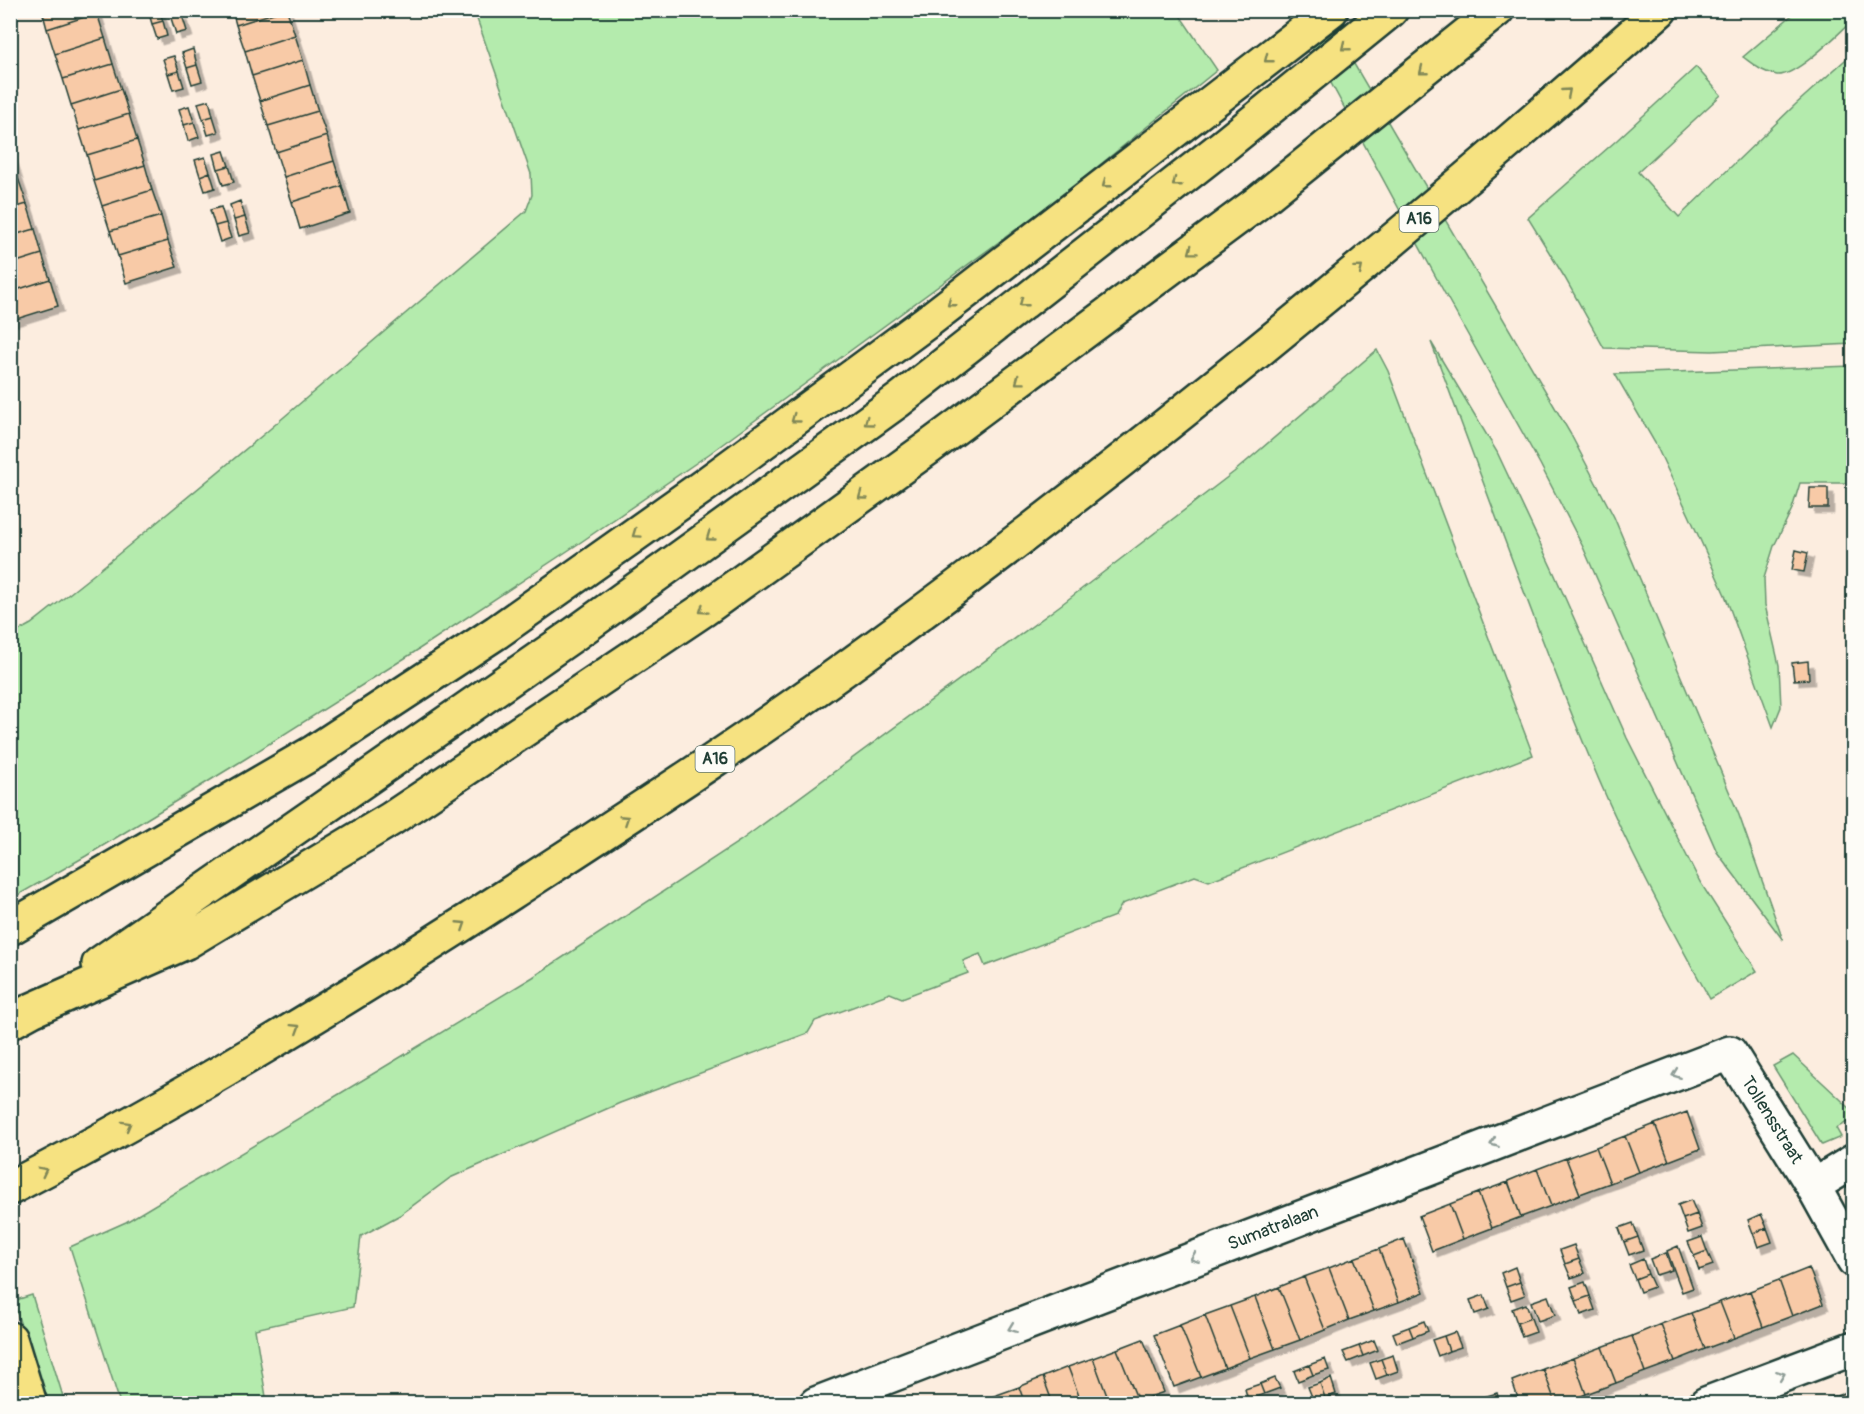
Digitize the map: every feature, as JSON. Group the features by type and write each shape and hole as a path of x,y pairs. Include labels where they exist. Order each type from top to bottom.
{"main road":[{"path":"10,928 314,752 497,632 705,485 901,341 1331,10"},
{"path":"21,1016 557,647 890,407 1222,147 1391,10"},
{"path":"21,1016 186,942 391,819 703,610 928,448 1256,204 1497,10"},
{"name":"A16","path":"10,1188 76,1154 264,1048 459,927 660,797 872,650 1041,524 1315,307 1523,131 1660,10"},
{"path":"10,1339 30,1404"}],"street":[{"name":"Tollensstraat","path":"1730,1053 1813,1186 1854,1260"},
{"name":"Sumatralaan","path":"816,1404 1730,1053"},
{"path":"1813,1186 1854,1161"},
{"path":"1706,1404 1854,1348"}],"green space":[{"path":"1798,10 1853,11 1853,20 1816,54 1785,74 1777,75 1767,72 1743,57"},
{"path":"489,11 1177,11 1217,70 1059,198 709,454 581,542 413,653 245,759 11,899 11,635 31,624 93,575 264,434 526,211 532,195 531,174 476,16"},
{"path":"1288,11 1323,11 1570,433 1614,517 1739,815 1783,940 1717,852 1583,547 1540,464 1306,37"},
{"path":"1853,53 1853,344 1712,351 1604,348 1528,218 1696,67 1721,95 1638,172 1679,217 1796,104"},
{"path":"1431,342 1497,452 1554,573 1627,738 1700,882 1757,971 1710,999 1624,836 1599,780 1534,617"},
{"path":"1377,350 1388,371 1533,755 1209,881 1195,876 1122,904 1115,916 985,966 980,954 963,961 968,973 902,998 890,993 815,1021 808,1033 620,1103 450,1178 400,1215 361,1236 353,1307 255,1329 267,1403 120,1403 70,1247 126,1222 533,977 740,841 1062,604 1234,472"},
{"path":"1853,366 1853,483 1800,483 1792,509 1774,546 1764,578 1765,605 1779,665 1781,707 1773,727 1725,595 1655,443 1615,374"},
{"path":"1793,1055 1853,1111 1853,1119 1836,1128 1841,1137 1822,1145 1773,1066"},
{"path":"32,1295 65,1403 46,1403 13,1301"}],"building":[{"path":"42,10 97,10 97,13 47,29"},
{"path":"148,10 159,10 163,21 152,24"},
{"path":"232,10 283,10 236,25"},
{"path":"287,10 295,35 245,51 236,25"},
{"path":"97,13 105,38 55,54 47,29"},
{"path":"182,15 187,31 176,34 171,18"},
{"path":"163,21 167,36 157,39 152,24"},
{"path":"295,35 303,60 252,76 245,51"},
{"path":"105,38 113,64 63,79 55,54"},
{"path":"193,49 197,65 187,68 182,53"},
{"path":"174,56 179,71 168,74 163,59"},
{"path":"303,60 310,85 260,101 252,76"},
{"path":"113,64 121,89 71,105 63,79"},
{"path":"197,65 202,81 192,84 187,68"},
{"path":"179,71 184,87 173,90 168,74"},
{"path":"310,85 318,111 268,126 260,101"},
{"path":"121,89 129,114 79,130 71,105"},
{"path":"209,100 213,116 203,119 198,103"},
{"path":"189,106 194,122 184,125 179,109"},
{"path":"318,111 327,136 276,152 268,126"},
{"path":"129,114 137,140 87,155 79,130"},
{"path":"213,116 218,132 208,135 203,119"},
{"path":"194,122 199,137 188,141 184,125"},
{"path":"327,136 334,161 284,177 276,152"},
{"path":"137,140 145,165 94,181 87,155"},
{"path":"224,151 229,166 218,169 214,154"},
{"path":"10,153 18,178 10,181"},
{"path":"205,157 210,172 200,176 195,160"},
{"path":"334,161 342,186 292,202 284,177"},
{"path":"145,165 152,190 102,206 94,181"},
{"path":"229,166 234,182 223,185 218,169"},
{"path":"210,172 215,188 205,191 200,176"},
{"path":"18,178 27,204 10,209 10,181"},
{"path":"342,186 350,213 300,229 292,202"},
{"path":"152,190 161,216 110,231 102,206"},
{"path":"240,201 245,217 234,220 230,205"},
{"path":"27,204 35,229 10,236 10,209"},
{"path":"221,207 226,223 215,226 210,210"},
{"path":"161,216 168,241 118,256 110,231"},
{"path":"245,217 250,233 239,236 234,220"},
{"path":"226,223 231,238 220,242 215,226"},
{"path":"35,229 42,254 10,264 10,236"},
{"path":"168,241 177,267 126,283 118,256"},
{"path":"42,254 50,279 10,292 10,264"},
{"path":"50,279 58,306 10,321 10,292"},
{"path":"1810,488 1828,488 1828,508 1809,508"},
{"path":"1796,550 1808,553 1804,572 1792,570"},
{"path":"1808,661 1809,679 1794,680 1792,663"},
{"path":"1687,1112 1700,1149 1669,1161 1655,1124"},
{"path":"1655,1124 1669,1161 1639,1172 1625,1136"},
{"path":"1625,1136 1639,1172 1610,1183 1596,1147"},
{"path":"1596,1147 1610,1183 1580,1194 1566,1158"},
{"path":"1566,1158 1580,1194 1551,1206 1537,1169"},
{"path":"1537,1169 1551,1206 1521,1217 1508,1181"},
{"path":"1508,1182 1521,1217 1492,1228 1478,1193"},
{"path":"1478,1193 1492,1228 1463,1239 1450,1204"},
{"path":"1691,1200 1697,1214 1683,1219 1678,1205"},
{"path":"1450,1204 1463,1239 1432,1251 1419,1216"},
{"path":"1697,1214 1702,1228 1688,1233 1683,1219"},
{"path":"1761,1214 1767,1228 1753,1233 1748,1220"},
{"path":"1633,1223 1638,1237 1624,1242 1619,1228"},
{"path":"1767,1228 1772,1242 1758,1247 1753,1233"},
{"path":"1638,1237 1643,1250 1629,1255 1624,1242"},
{"path":"1702,1237 1707,1251 1694,1256 1688,1242"},
{"path":"1404,1239 1424,1292 1399,1302 1379,1249"},
{"path":"1574,1245 1579,1259 1565,1264 1560,1250"},
{"path":"1678,1246 1693,1288 1682,1292 1667,1251"},
{"path":"1379,1249 1399,1302 1374,1311 1354,1258"},
{"path":"1707,1251 1713,1265 1699,1270 1694,1256"},
{"path":"1666,1253 1672,1270 1656,1275 1650,1259"},
{"path":"1354,1258 1374,1311 1349,1320 1329,1268"},
{"path":"1579,1259 1585,1273 1571,1278 1565,1264"},
{"path":"1643,1259 1648,1274 1635,1279 1629,1265"},
{"path":"1515,1267 1520,1282 1506,1287 1501,1273"},
{"path":"1329,1268 1349,1320 1325,1330 1304,1277"},
{"path":"1809,1268 1823,1304 1792,1316 1779,1280"},
{"path":"1648,1274 1654,1287 1640,1292 1635,1279"},
{"path":"1304,1277 1325,1330 1300,1340 1279,1287"},
{"path":"1779,1280 1792,1316 1763,1327 1750,1291"},
{"path":"1520,1282 1525,1295 1511,1300 1506,1287"},
{"path":"1585,1282 1590,1296 1576,1301 1571,1287"},
{"path":"1279,1287 1300,1340 1275,1349 1255,1297"},
{"path":"1750,1291 1763,1327 1734,1338 1720,1302"},
{"path":"1484,1295 1489,1309 1475,1314 1470,1300"},
{"path":"1548,1296 1555,1315 1538,1321 1531,1302"},
{"path":"1590,1296 1595,1310 1581,1315 1576,1301"},
{"path":"1255,1297 1275,1349 1250,1358 1230,1306"},
{"path":"1720,1302 1734,1338 1705,1349 1691,1313"},
{"path":"1526,1304 1531,1318 1517,1323 1512,1309"},
{"path":"1230,1306 1250,1358 1225,1368 1205,1315"},
{"path":"1691,1313 1705,1349 1675,1361 1661,1324"},
{"path":"1205,1315 1225,1368 1201,1377 1180,1325"},
{"path":"1531,1318 1536,1332 1522,1337 1517,1323"},
{"path":"1424,1321 1428,1331 1413,1337 1409,1327"},
{"path":"1661,1324 1675,1361 1645,1372 1632,1336"},
{"path":"1180,1325 1201,1377 1174,1387 1154,1335"},
{"path":"1409,1327 1413,1337 1397,1343 1393,1333"},
{"path":"1455,1332 1461,1347 1449,1351 1444,1336"},
{"path":"1444,1336 1449,1351 1438,1356 1432,1340"},
{"path":"1632,1336 1645,1372 1616,1383 1602,1347"},
{"path":"1143,1339 1164,1392 1138,1401 1117,1349"},
{"path":"1374,1340 1378,1350 1363,1356 1359,1346"},
{"path":"1359,1346 1363,1356 1348,1362 1343,1352"},
{"path":"1602,1347 1616,1383 1586,1394 1573,1358"},
{"path":"1117,1349 1138,1401 1132,1404 1110,1404 1093,1358"},
{"path":"1393,1355 1398,1371 1387,1375 1381,1359"},
{"path":"1093,1358 1110,1404 1082,1404 1068,1367"},
{"path":"1573,1358 1586,1394 1563,1404 1556,1404 1543,1369"},
{"path":"1325,1359 1329,1370 1313,1375 1309,1365"},
{"path":"1381,1359 1387,1375 1376,1379 1370,1363"},
{"path":"1309,1365 1313,1375 1298,1381 1294,1371"},
{"path":"1068,1367 1082,1404 1053,1404 1043,1377"},
{"path":"1543,1369 1556,1404 1520,1404 1512,1381"},
{"path":"1043,1377 1053,1404 1025,1404 1019,1387"},
{"path":"1275,1378 1280,1388 1264,1394 1260,1384"},
{"path":"1331,1378 1336,1394 1325,1398 1320,1383"},
{"path":"1320,1383 1325,1398 1314,1402 1308,1387"},
{"path":"1260,1384 1264,1394 1248,1400 1245,1389"},
{"path":"1019,1387 1025,1404 997,1404 994,1396"},
{"path":"1854,1389 1854,1404 1837,1404 1834,1397"},
{"path":"1497,1393 1500,1404 1464,1404 1464,1403"},
{"path":"994,1396 997,1404 973,1404"},
{"path":"1834,1396 1837,1404 1813,1404"}]}
